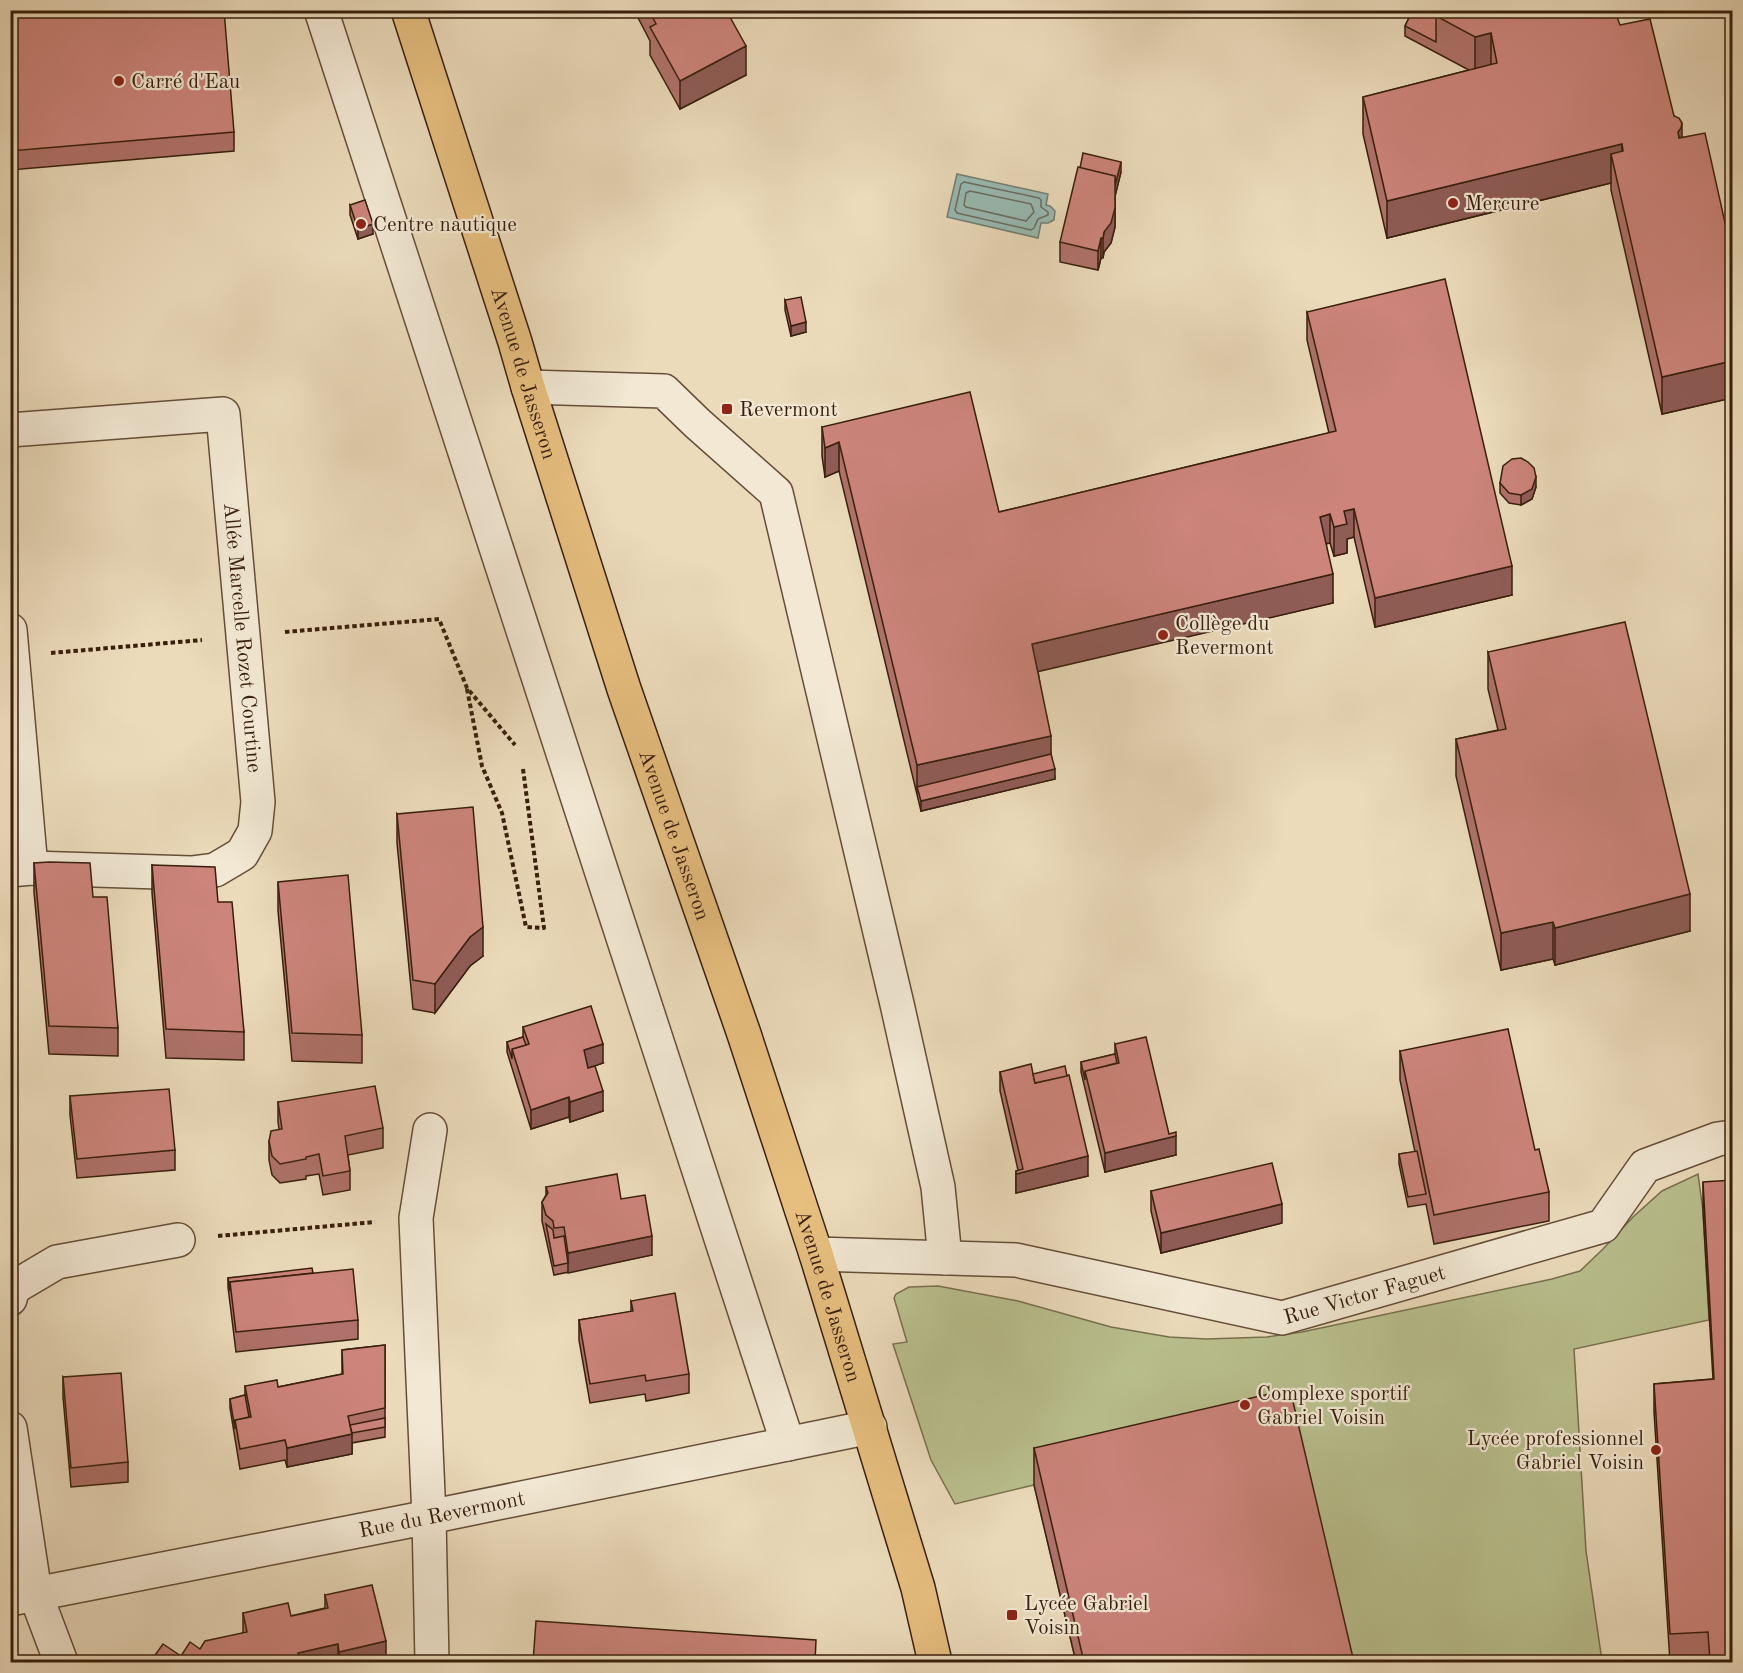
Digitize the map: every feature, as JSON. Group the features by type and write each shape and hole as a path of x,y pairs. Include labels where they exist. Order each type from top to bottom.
{"main road":[{"name":"Avenue de Jasseron","path":"408,10 624,689 744,1034 816,1254 918,1588 935,1662"}],"street":[{"path":"321,10 788,1444"},
{"path":"528,387 664,391 776,493 938,1187 945,1258"},
{"name":"Allée Marcelle Rozet Courtine","path":"10,430 223,414 258,802 255,831 242,854 215,870 191,873 21,869 12,643"},
{"path":"430,1130 416,1218 429,1517 432,1662"},
{"name":"Rue Victor Faguet","path":"816,1254 1016,1260 1282,1318 1603,1226 1645,1166 1718,1139 1732,1137"},
{"path":"10,1299 14,1288 57,1262 178,1240"},
{"name":"Rue du Revermont","path":"23,1596 429,1517 870,1427"},
{"path":"10,1428 23,1596 61,1662"}],"path":[{"path":"12,643 243,636 439,619 466,688 482,766 502,813 526,927 544,928 523,769 531,765"},
{"path":"466,688 517,747"},
{"path":"178,1240 416,1218"}],"green space":[{"name":"Complexe sportif Gabriel Voisin","path":"1698,1174 1703,1211 1709,1320 1574,1349 1586,1551 1602,1661 1076,1662 1034,1485 955,1504 931,1460 893,1344 907,1342 894,1298 896,1294 909,1287 938,1286 1018,1301 1111,1327 1169,1337 1206,1339 1267,1337 1302,1332 1552,1279 1580,1271 1662,1191"}],"water":[{"path":"957,174 1048,194 1046,205 1055,211 1054,220 1041,223 1038,238 947,217"}],"building":[{"name":"Carré d'Eau","path":"10,10 224,10 234,132 10,151"},
{"path":"649,10 726,10 746,46 680,81 650,27 656,24"},
{"path":"1413,10 1439,10 1436,16 1436,42 1405,26"},
{"name":"Mercure","path":"1439,10 1609,10 1617,17 1620,25 1650,19 1674,116 1682,123 1678,132 1679,138 1705,133 1732,254 1732,361 1662,377 1611,154 1623,151 1622,144 1387,201 1363,97 1497,63 1491,33 1475,37 1436,16"},
{"path":"1083,153 1121,162 1115,186 1115,176 1080,168"},
{"path":"1078,167 1115,176 1115,208 1111,223 1101,238 1098,251 1060,242"},
{"path":"365,200 373,224 358,229 350,205"},
{"path":"1445,279 1512,566 1375,598 1354,509 1344,511 1347,524 1334,527 1330,514 1320,517 1333,574 1032,644 1051,736 917,765 839,442 825,448 822,427 970,392 999,512 1336,431 1307,312"},
{"path":"801,297 806,322 791,326 785,300"},
{"path":"1521,458 1534,468 1536,477 1532,489 1521,495 1509,493 1500,483 1503,466 1512,459"},
{"path":"1625,622 1690,894 1555,928 1553,922 1501,933 1456,739 1506,729 1488,652"},
{"path":"1051,754 1055,769 921,801 917,787"},
{"path":"473,807 483,927 470,937 435,984 413,980 397,814"},
{"path":"34,863 90,863 93,897 107,897 118,1028 49,1026"},
{"path":"152,865 215,867 218,902 232,902 244,1032 166,1029"},
{"path":"348,875 362,1035 292,1033 278,882"},
{"path":"591,1006 603,1044 584,1050 588,1068 595,1066 603,1091 570,1102 569,1097 531,1110 512,1049 529,1044 523,1027"},
{"path":"1508,1029 1535,1150 1539,1149 1549,1192 1434,1215 1400,1051"},
{"path":"523,1037 526,1045 512,1049 512,1059 507,1042"},
{"path":"1146,1037 1169,1134 1176,1132 1176,1136 1105,1153 1085,1071 1119,1063 1115,1044"},
{"path":"1115,1054 1117,1063 1085,1071 1085,1080 1081,1062"},
{"path":"1031,1064 1035,1083 1069,1075 1088,1156 1016,1174 1016,1171 1023,1169 1000,1072"},
{"path":"1065,1066 1067,1076 1035,1083 1033,1074"},
{"path":"375,1086 383,1128 345,1136 350,1171 323,1176 319,1154 280,1164 272,1156 269,1141 271,1131 282,1129 278,1102"},
{"path":"169,1089 175,1150 77,1159 70,1096"},
{"path":"1417,1151 1426,1194 1408,1197 1399,1154"},
{"path":"1272,1163 1282,1204 1161,1233 1151,1191"},
{"path":"617,1174 621,1199 645,1195 652,1236 568,1253 564,1227 554,1228 553,1221 546,1215 542,1202 548,1193 546,1187"},
{"path":"1732,1180 1732,1662 1710,1662 1708,1632 1670,1634 1654,1384 1714,1379 1703,1182"},
{"path":"546,1224 553,1230 554,1238 564,1236 568,1263 554,1266"},
{"path":"312,1268 313,1273 230,1282 230,1291 228,1278"},
{"path":"353,1269 358,1320 236,1332 230,1282"},
{"path":"675,1293 689,1374 646,1381 645,1375 590,1384 579,1320 633,1311 631,1301"},
{"path":"385,1345 385,1408 348,1416 352,1434 287,1448 285,1440 240,1449 235,1420 251,1417 245,1386 277,1380 278,1387 343,1374 342,1350"},
{"path":"121,1373 128,1462 71,1468 63,1377"},
{"path":"1290,1389 1354,1662 1084,1662 1034,1448"},
{"path":"245,1395 249,1417 235,1420 235,1429 230,1399"},
{"path":"385,1418 385,1427 352,1433 350,1425"},
{"path":"372,1585 386,1641 339,1652 338,1644 324,1647 298,1653 300,1660 290,1662 150,1662 163,1644 181,1656 190,1642 200,1649 205,1641 247,1632 243,1613 288,1603 291,1616 315,1611 328,1608 325,1595"},
{"path":"536,1621 816,1640 815,1662 533,1662"}],"place":[{"name":"Carré d'Eau","path":"119,81"},
{"name":"Mercure","path":"1453,203"},
{"name":"Centre nautique","path":"361,224"},
{"name":"Revermont","path":"727,409"},
{"name":"Collège du Revermont","path":"1163,635"},
{"name":"Complexe sportif Gabriel Voisin","path":"1245,1405"},
{"name":"Lycée professionnel Gabriel Voisin","path":"1656,1450"},
{"name":"Lycée Gabriel Voisin","path":"1012,1615"}]}
